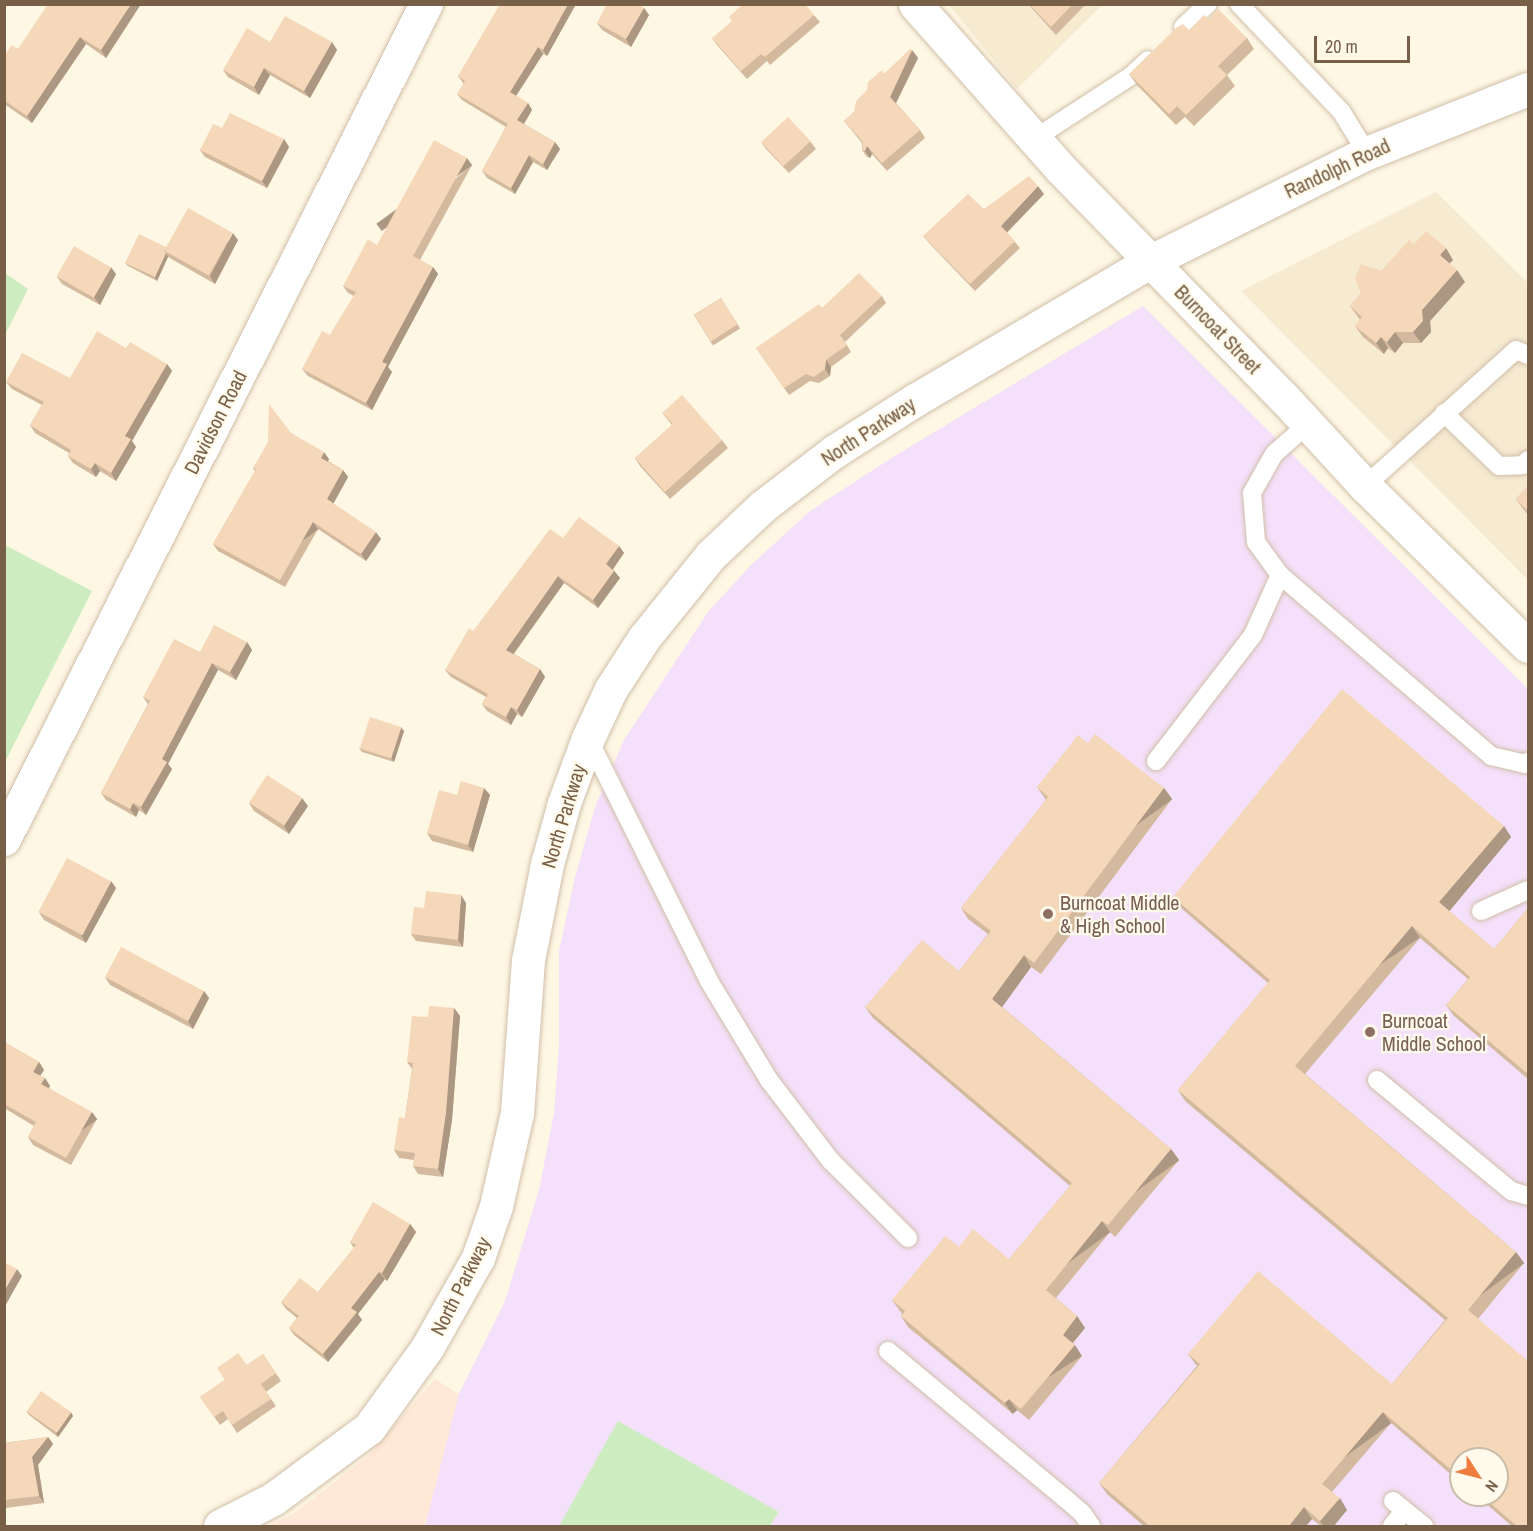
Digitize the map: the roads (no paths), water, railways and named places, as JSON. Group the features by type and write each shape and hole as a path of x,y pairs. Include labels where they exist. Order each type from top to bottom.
{"street":[{"name":"Davidson Road","path":"4,839 426,4"},
{"name":"Burncoat Street","path":"915,4 1034,139 1365,486 1528,646"},
{"name":"Randolph Road","path":"1151,261 1367,153 1528,89"},
{"name":"North Parkway","path":"220,1527 273,1498 369,1428 428,1348 478,1258 496,1206 517,1113 524,995 534,925 564,803 588,738 611,689 644,638 711,555 763,506 835,451 1151,261"}],"lane":[{"path":"1183,27 1208,4"},
{"path":"1239,4 1341,111 1367,153"},
{"path":"1034,139 1131,76 1157,51"},
{"path":"1365,486 1516,350 1528,355"},
{"path":"1444,413 1499,466 1523,465 1528,460"},
{"path":"1308,424 1274,454 1252,494 1256,542 1280,576 1491,756 1525,764 1528,762"},
{"path":"1156,761 1253,635 1280,576"},
{"path":"588,738 709,981 769,1080 831,1161 908,1238"},
{"path":"1480,911 1528,890"},
{"path":"1377,1080 1511,1191 1528,1196"},
{"path":"888,1351 1082,1513 1092,1527"},
{"path":"1392,1527 1399,1506 1424,1527"}],"place":[{"name":"Burncoat Middle & High School","path":"1048,914"},
{"name":"Burncoat Middle School","path":"1370,1032"}]}
